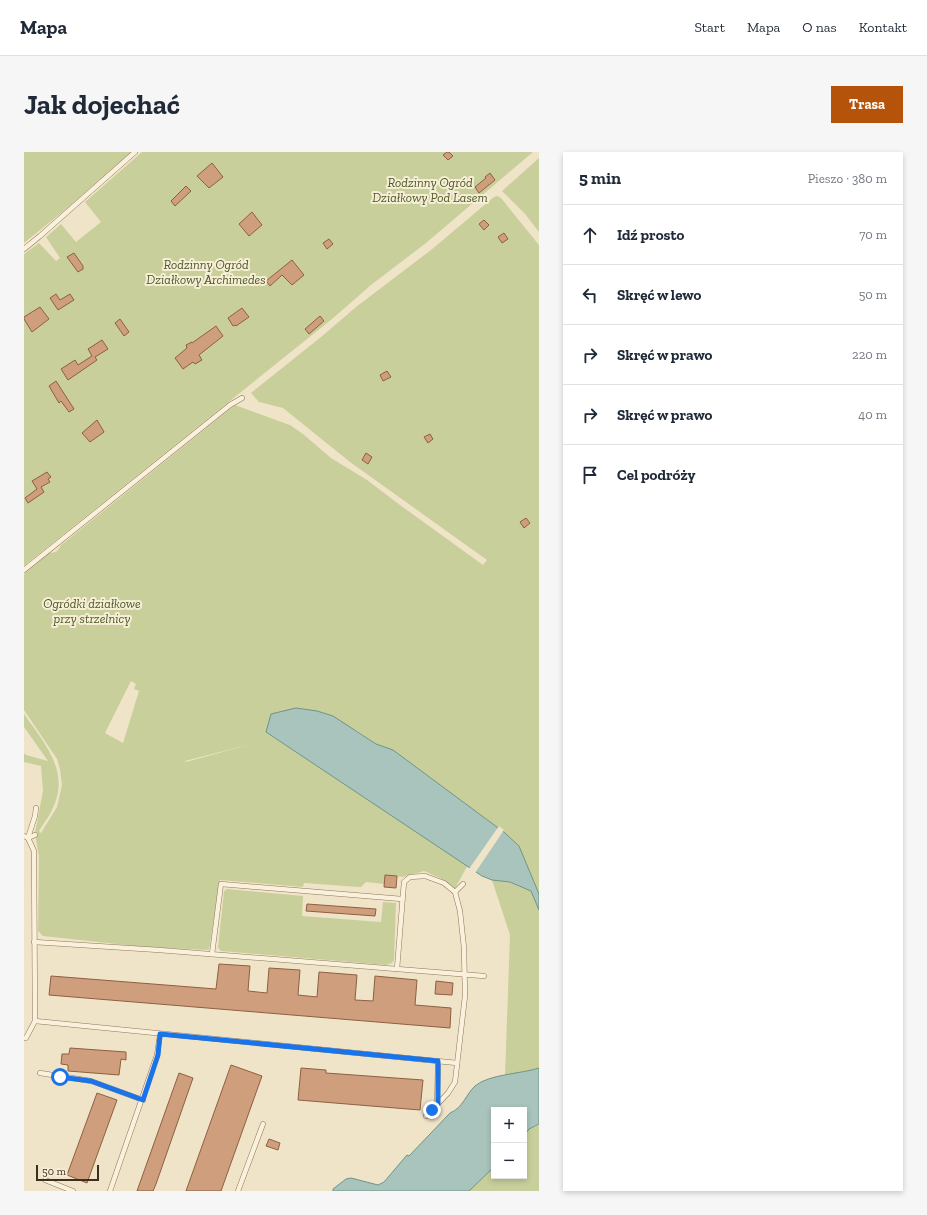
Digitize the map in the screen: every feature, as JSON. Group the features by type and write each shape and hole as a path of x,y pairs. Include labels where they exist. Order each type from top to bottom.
{"lane":[{"path":"24,249 135,152"},
{"path":"24,570 230,405 242,398"},
{"path":"26,837 35,816 36,808"},
{"path":"26,837 35,835"},
{"path":"24,1038 26,1038 35,1021 34,851 26,837"},
{"path":"397,969 404,882 410,877 425,876 444,882 455,892 460,911 466,975 465,996 455,1082 448,1093 426,1116"},
{"path":"212,954 221,884 402,899"},
{"path":"455,892 463,884"},
{"path":"34,942 212,954 484,976"},
{"path":"35,1021 457,1063"},
{"path":"110,1191 158,1055 160,1034"},
{"path":"438,1061 438,1104"},
{"path":"40,1073 91,1081 143,1100"},
{"path":"238,1191 263,1124"},
{"path":"46,1180 55,1185 73,1191"},
{"path":"53,1191 55,1185"}],"green space":[{"path":"24,152 131,152 66,209 24,243"},
{"name":"Rodzinny Ogród Działkowy Archimedes","path":"142,152 533,152 426,243 371,285 332,319 24,566 24,254 39,243 56,261 60,258 46,237 61,224 76,242 101,222 85,202"},
{"path":"539,158 539,232 525,214 502,191"},
{"name":"Ogródki działkowe przy strzelnicy","path":"497,196 501,198 539,245 539,894 519,846 493,824 393,750 376,744 354,729 266,732 468,865 455,888 440,878 424,871 403,877 385,875 384,884 366,882 361,887 304,883 303,887 220,880 209,950 144,947 43,936 38,931 39,857 35,833 43,791 41,766 24,762 24,753 26,755 48,761 24,727 24,714 40,736 53,759 59,783 57,796 51,813 39,831 41,833 57,807 62,785 57,759 24,710 24,574 49,553 56,552 60,546 235,405 290,425 331,458 367,480 483,565 487,560 350,462 283,408 259,402 251,393 356,307 431,250","holes":["131,681 136,684 134,689 139,691 123,743 105,733","251,744 186,762 185,761"]},
{"path":"492,880 510,882 531,891 539,910 539,1068 505,1075 510,935"},
{"path":"227,889 303,896 302,916 381,922 383,902 396,903 394,960 392,963 386,965 221,951 218,948 224,891"},
{"path":"539,1125 539,1191 469,1191 491,1170 491,1179 527,1179 527,1132 529,1129"}],"water":[{"path":"296,708 317,711 333,716 376,744 393,750 505,833 519,846 539,894 539,910 531,891 510,882 492,880 482,876 266,732 271,714"},
{"path":"539,1068 539,1124 529,1129 527,1132 527,1107 491,1107 491,1170 469,1191 333,1191 333,1189 346,1179 351,1178 378,1185 384,1182 407,1155 409,1156 450,1113 458,1108 475,1086 488,1079"}],"pier":[{"path":"499,826 504,830 475,873 469,869"}],"building":[{"path":"447,152 453,156 448,160 443,155"},
{"path":"212,163 223,177 209,188 197,176"},
{"path":"490,173 495,180 479,193 475,187"},
{"path":"186,186 191,191 175,206 171,201"},
{"path":"252,212 262,225 249,236 239,224"},
{"path":"484,220 489,225 484,230 479,224"},
{"path":"504,233 508,239 502,243 498,237"},
{"path":"329,239 333,244 327,249 323,243"},
{"path":"74,253 83,266 83,269 78,272 67,257"},
{"path":"292,260 304,275 292,285 282,275 270,286 266,281"},
{"path":"56,294 60,300 70,294 74,300 58,310 50,298"},
{"path":"40,307 49,319 32,332 24,317"},
{"path":"242,308 249,317 236,326 233,326 228,318"},
{"path":"320,316 324,321 309,334 305,329"},
{"path":"120,319 129,332 124,336 115,323"},
{"path":"216,326 223,336 199,355 202,360 195,364 193,362 183,369 175,358 187,348 186,345 192,343"},
{"path":"102,340 108,349 95,357 97,360 68,380 61,369 75,360 78,365 92,356 88,349"},
{"path":"387,371 391,377 383,381 380,375"},
{"path":"56,381 74,409 69,412 61,401 59,403 49,386"},
{"path":"97,420 104,432 90,442 82,433"},
{"path":"430,434 433,439 428,443 424,437"},
{"path":"366,453 372,457 368,464 362,460"},
{"path":"47,472 51,477 48,479 50,482 41,487 44,492 28,503 25,498 37,489 32,481"},
{"path":"526,518 530,523 524,528 520,522"},
{"path":"385,875 397,876 396,888 384,887"},
{"path":"307,904 376,909 375,916 306,911"},
{"path":"219,964 250,966 248,991 267,993 269,968 300,970 298,995 317,997 319,972 357,975 355,1000 373,1001 375,976 417,980 415,1005 451,1008 450,1028 49,995 51,976 216,989"},
{"path":"436,981 453,983 452,995 435,994"},
{"path":"70,1048 126,1052 126,1060 121,1059 119,1075 68,1071 68,1065 61,1064 62,1054 69,1054"},
{"path":"231,1065 262,1076 221,1191 186,1191"},
{"path":"301,1068 326,1070 326,1073 423,1080 420,1110 298,1100"},
{"path":"179,1073 193,1078 156,1184 153,1191 137,1191"},
{"path":"97,1093 117,1100 87,1183 67,1175"},
{"path":"269,1139 280,1143 278,1150 266,1146"}],"route":[{"path":"60,1077 91,1081 143,1100 158,1055 160,1034 438,1061 438,1104 432,1110"}],"park label":[{"name":"Rodzinny Ogród Działkowy Pod Lasem","path":"430,190"}]}
